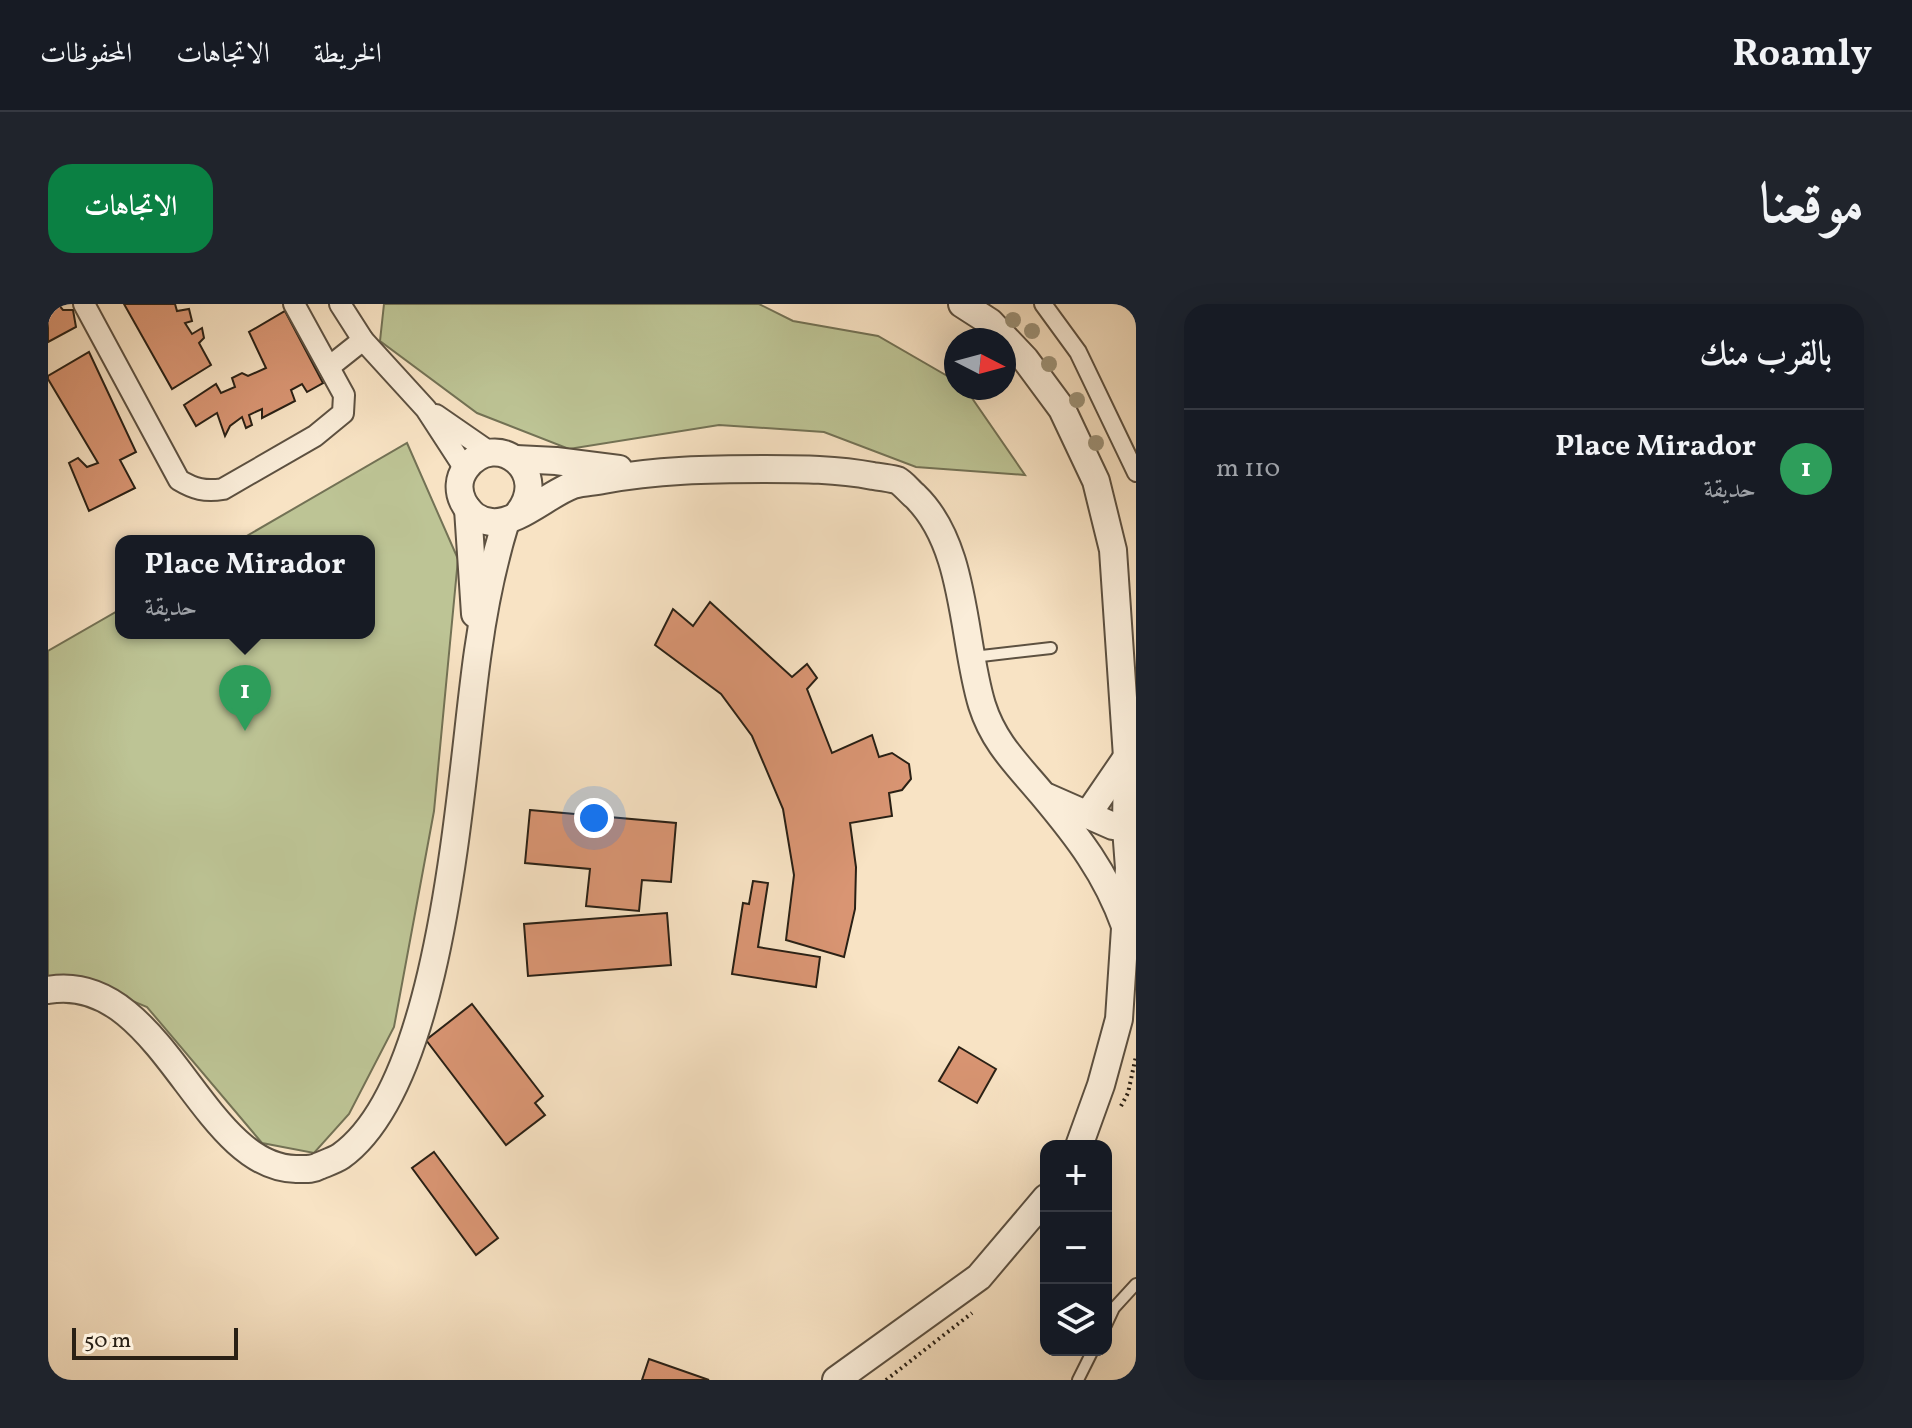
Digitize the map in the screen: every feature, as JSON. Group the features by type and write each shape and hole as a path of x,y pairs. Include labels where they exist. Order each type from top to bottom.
{"street":[{"path":"84,304 179,480 192,488 208,492 223,489 302,444 343,413 344,395 294,304"},
{"path":"340,304 363,340 426,409 465,469"},
{"path":"962,304 990,322 1025,359 1062,409 1096,481 1113,550 1127,757 1129,868 1119,1019 1101,1085 1081,1140"},
{"path":"1043,304 1078,352 1136,473"},
{"path":"329,367 363,340"},
{"path":"48,990 94,993 124,1010 218,1121 252,1154 283,1169 313,1169 341,1156 370,1127 399,1077 419,1016 442,927 478,650 495,554 511,518 524,506 529,494 525,469 426,409"},
{"path":"478,650 468,509 460,494 465,469 476,458 503,456 642,472 834,469 899,481 928,509 951,560 981,703 995,738 1090,854 1113,891 1125,926"},
{"path":"468,509 489,522 511,518 572,485 642,472"},
{"path":"1088,814 1127,757"},
{"path":"1044,796 1113,826 1126,828"},
{"path":"1090,854 1117,867 1129,868"},
{"path":"836,1380 979,1277 1040,1205"}],"lane":[{"path":"973,657 1051,648"},
{"path":"1112,1312 1136,1284"},
{"path":"1078,1380 1090,1356"}],"green space":[{"path":"384,304 759,304 793,321 878,336 944,374 944,400 973,400 1025,475 916,467 824,432 719,425 569,449 477,413 380,341"},
{"path":"407,443 458,559 434,811 394,1027 349,1114 314,1153 262,1143 147,1007 85,981 48,986 48,651 115,612 115,639 375,639 375,535 248,535"}],"building":[{"path":"48,304 73,310 76,327 48,342"},
{"path":"124,304 175,304 177,311 189,309 192,321 185,323 192,334 202,328 204,338 199,343 211,365 172,389"},
{"path":"285,311 323,383 307,392 302,384 291,390 295,401 262,418 262,409 249,415 252,425 246,428 242,417 230,426 225,436 217,413 196,426 184,405 216,384 221,393 235,387 232,378 242,373 248,376 266,368 249,332"},
{"path":"89,352 136,452 120,460 135,488 89,511 69,463 78,458 87,467 98,463 48,376"},
{"path":"710,602 792,677 807,664 817,678 807,689 832,753 872,735 879,757 892,753 909,764 911,779 902,790 889,793 892,816 850,823 856,867 855,909 844,957 786,940 794,875 783,809 752,736 721,694 655,645 673,609 693,626"},
{"path":"530,810 676,823 671,882 642,880 639,911 586,906 590,869 525,863"},
{"path":"753,881 768,883 758,947 820,957 816,987 732,974 743,903 749,904"},
{"path":"667,913 671,965 528,976 524,924"},
{"path":"472,1004 543,1096 535,1103 545,1115 506,1145 426,1040"},
{"path":"959,1047 996,1069 977,1103 939,1081"},
{"path":"434,1152 498,1238 476,1255 412,1168"},
{"path":"649,1359 709,1380 642,1380"}],"place":[{"name":"Place Mirador","path":"245,731"}]}
